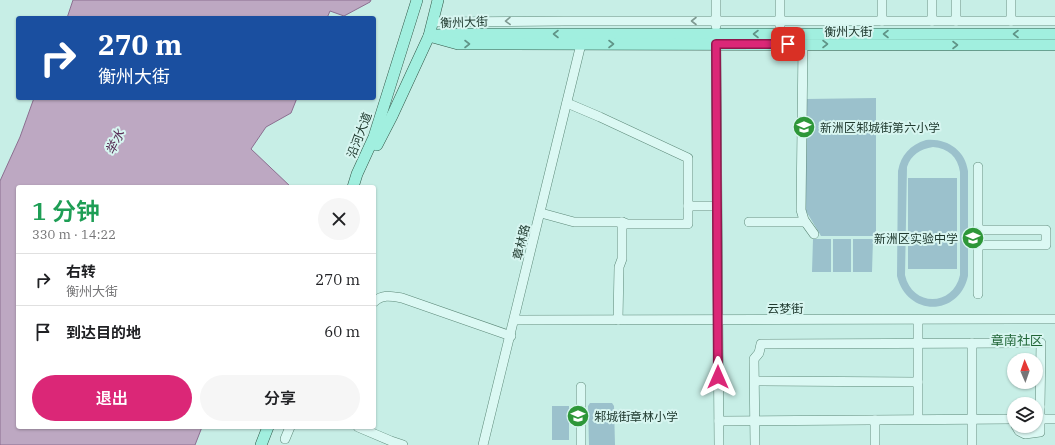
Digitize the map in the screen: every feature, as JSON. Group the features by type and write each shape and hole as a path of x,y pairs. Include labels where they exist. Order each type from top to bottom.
{"main road":[{"name":"沿河大道","path":"354,185 374,137 417,0"},
{"path":"363,161 375,149 392,116 429,36 438,0"},
{"name":"衡州大街","path":"429,36 458,34 716,39 803,44 1055,45"},
{"name":"衡州大街","path":"429,36 458,44 581,44 716,39 780,34 1055,34"},
{"path":"261,445 267,429"}],"street":[{"path":"716,0 719,445"},
{"path":"780,0 780,34"},
{"path":"882,0 882,21"},
{"path":"932,0 932,21"},
{"path":"956,0 956,21"},
{"path":"1011,0 1011,21"},
{"path":"432,22 1055,21"},
{"name":"章林路","path":"483,445 515,320 581,44"},
{"path":"803,44 801,210 805,222 814,234"},
{"path":"541,213 574,222 688,224 688,158 600,116 567,103"},
{"path":"978,167 978,294"},
{"path":"688,206 718,206"},
{"path":"618,320 618,268 622,259 622,222"},
{"path":"749,222 805,222"},
{"path":"978,230 1046,230 1051,237 1046,245 978,245"},
{"path":"376,300 384,296 402,298 510,336"},
{"name":"云梦街","path":"515,320 1055,320"},
{"path":"918,320 918,419"},
{"path":"972,343 972,445"},
{"path":"755,445 754,359 759,353 761,344 1041,343 1038,397"},
{"path":"754,381 918,382"},
{"path":"581,387 581,445"},
{"path":"719,421 918,419 1007,421"},
{"path":"1043,419 1055,419"},
{"path":"875,420 875,445"},
{"path":"285,439 289,429"},
{"path":"363,429 404,445"}],"shaded area":[{"path":"876,98 876,236 821,236 806,211 806,99"},
{"path":"934,140 948,143 959,151 968,171 968,276 963,289 955,299 944,305 933,307 921,305 911,299 903,289 897,276 899,165 907,151 920,142","holes":["933,147 948,151 955,158 960,172 960,275 956,286 949,293 941,298 932,299 924,298 916,293 909,286 905,275 907,167 911,159 920,151"]},
{"path":"908,178 957,178 957,269 908,269"},
{"path":"813,239 831,239 831,272 812,272"},
{"path":"833,239 851,239 851,272 833,272"},
{"path":"853,239 873,239 872,272 853,272"},
{"path":"590,403 612,403 614,406 615,445 589,445 588,406"},
{"path":"552,406 569,406 569,440 552,440"}],"water":[{"path":"73,0 371,0 370,2 344,16 330,11 328,16 68,16"},
{"name":"举水","path":"33,100 296,100 291,113 266,127 251,149 289,185 16,185 16,429 201,429 195,445 0,445 0,181 20,137"}],"place":[{"name":"新洲区邾城街第六小学","path":"804,127"},
{"name":"新洲区实验中学","path":"973,238"},
{"name":"邾城街章林小学","path":"578,416"}],"district":[{"name":"章南社区","path":"1017,340"}],"route":[{"path":"718,377 716,44 788,44"}]}
